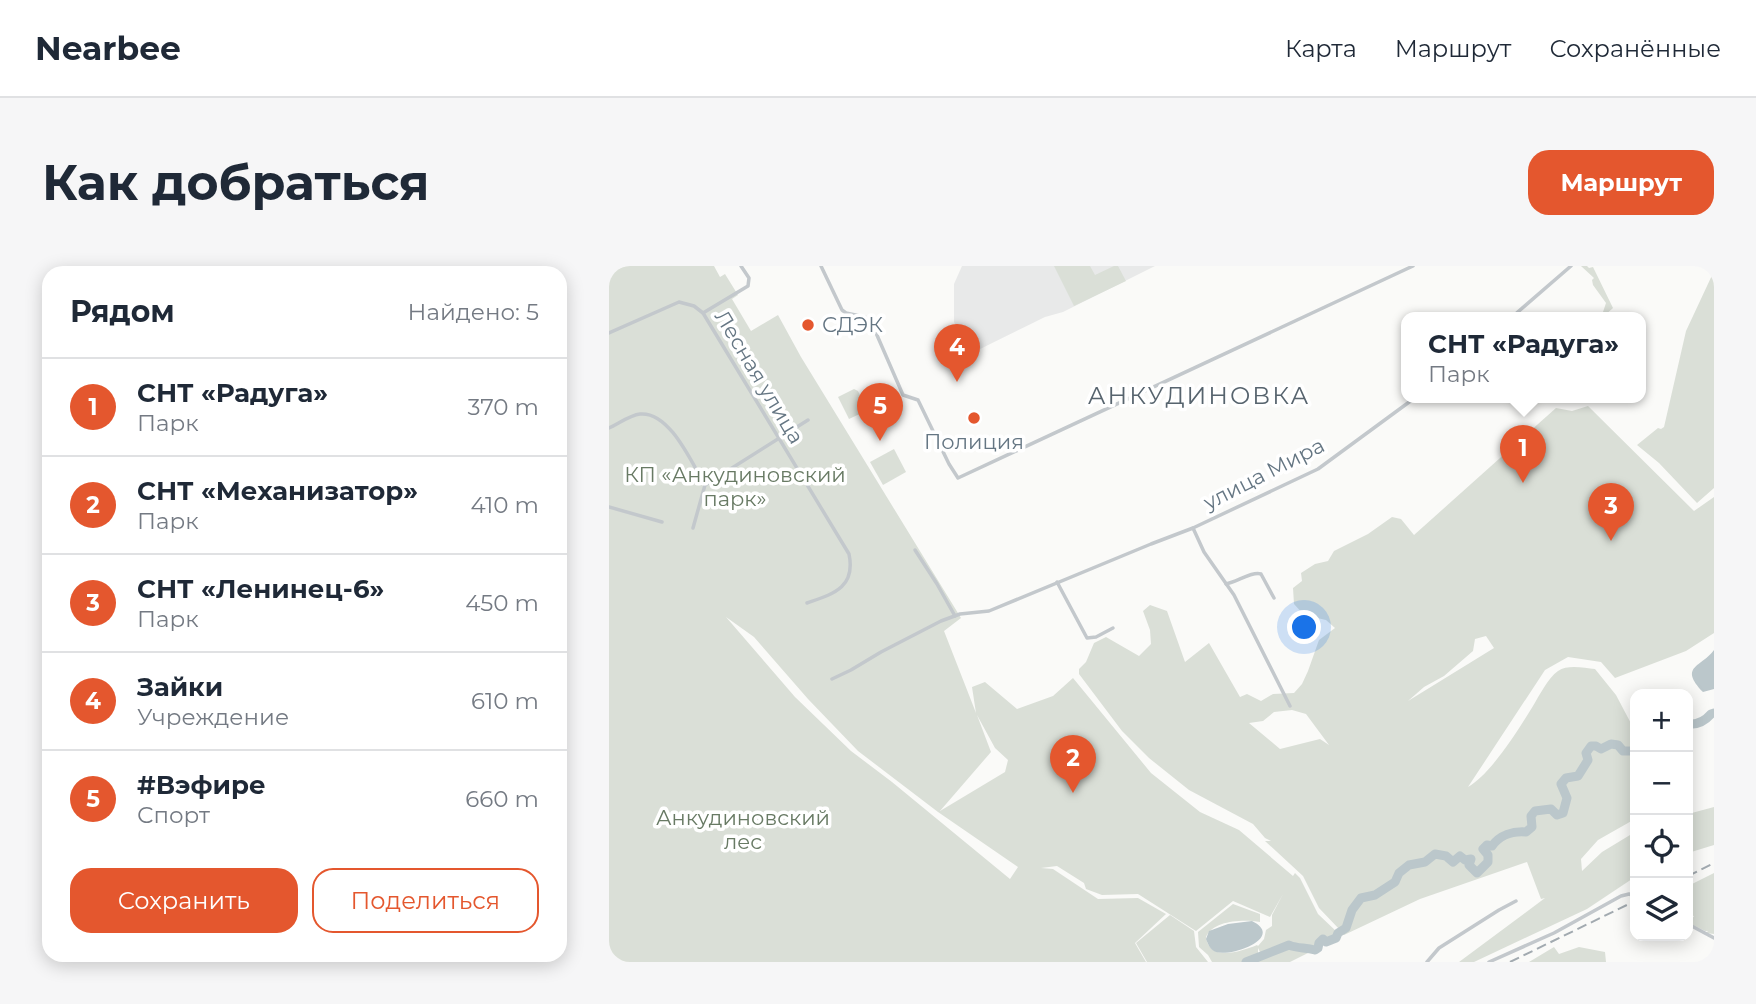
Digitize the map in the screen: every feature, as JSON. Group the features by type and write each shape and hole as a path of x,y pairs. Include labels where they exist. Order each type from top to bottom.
{"street":[{"path":"703,313 748,286 749,278 741,266"},
{"path":"821,266 842,310 865,317 873,326 903,395 918,400 958,478 1413,266"},
{"path":"1518,312 1571,266"},
{"name":"Лесная улица","path":"609,333 678,302 694,306 703,313 849,554 851,564 846,582 835,593 807,603"},
{"name":"улица Мира","path":"832,679 955,615 989,611 1193,528 1318,469 1408,403"},
{"path":"609,428 638,414 657,418 670,427 705,485"},
{"path":"693,528 705,485 808,420"},
{"path":"609,507 662,522"},
{"name":"улица Мира","path":"1193,528 1204,552 1234,595 1290,706"},
{"path":"915,550 955,615"},
{"path":"1226,584 1258,572 1274,598"},
{"path":"1057,582 1087,638 1113,628"},
{"path":"1489,962 1554,933 1621,896 1630,894"},
{"path":"1427,962 1443,945 1516,901"},
{"path":"1693,927 1714,938"}],"shaded area":[{"path":"962,266 1155,266 970,354 954,322 954,284"},
{"path":"1714,650 1714,689 1703,692 1692,677 1692,672"},
{"path":"1252,921 1261,927 1263,933 1253,944 1244,949 1224,953 1209,947 1206,939 1209,931 1228,924"}],"green space":[{"path":"625,266 714,266 720,277 725,274 738,295 732,299 751,331 778,315 961,618 944,631 976,713 972,687 985,682 1017,709 1053,696 1073,678 1151,773 1200,812 1239,830 1293,876 1295,873 1318,914 1337,932 1334,937 1327,940 1323,938 1314,947 1288,944 1261,954 1258,948 1258,953 1243,962 1212,962 1199,947 1198,932 1233,904 1260,914 1260,922 1238,921 1215,927 1206,937 1208,945 1213,950 1226,953 1258,946 1264,939 1266,930 1272,926 1272,915 1283,894 1270,917 1233,901 1196,931 1138,894 1102,895 1086,889 1084,883 1057,866 1041,868 1053,869 1098,899 1138,898 1166,914 1135,943 1146,962 609,962 609,273","holes":["726,617 754,637 858,751 938,812 1018,867 1010,879 851,751 795,697","977,715 995,748 1008,760 1005,772 940,811 991,752"]},
{"path":"1054,266 1090,266 1095,275 1118,266 1126,281 1074,306"},
{"path":"1581,266 1593,267 1613,308 1609,312 1603,312 1606,303 1593,285 1594,278"},
{"path":"1714,271 1714,488 1697,503 1659,463 1637,445 1658,428 1664,427 1686,331"},
{"path":"854,389 858,391 866,407 864,412 849,419 838,397"},
{"path":"1588,406 1694,511 1714,497 1714,633 1686,651 1615,678 1601,662 1568,657 1545,670 1468,787 1486,772 1504,750 1551,678 1566,668 1595,669 1616,695 1630,722 1630,749 1624,749 1619,744 1611,743 1601,747 1591,744 1584,752 1586,760 1576,776 1567,776 1560,784 1565,798 1562,812 1557,813 1552,807 1535,810 1529,816 1530,827 1525,831 1507,833 1492,844 1486,844 1481,849 1486,861 1477,871 1470,865 1472,858 1465,859 1460,855 1453,860 1447,854 1435,852 1425,861 1409,863 1398,871 1394,881 1374,894 1360,897 1351,909 1345,927 1340,930 1319,908 1303,876 1265,841 1271,841 1253,824 1189,790 1149,758 1122,731 1079,674 1079,669 1086,662 1094,643 1106,637 1139,656 1151,644 1150,630 1143,611 1150,605 1167,611 1185,662 1209,643 1240,697 1247,694 1261,701 1273,694 1294,693 1302,684 1319,640 1335,628 1326,620 1304,615 1294,604 1293,588 1302,581 1301,573 1315,564 1328,561 1334,551 1368,534 1392,517 1401,519 1414,535 1556,408 1572,411","holes":["1486,636 1494,648 1408,701 1424,687 1444,676 1473,651 1475,639","1292,710 1306,714 1329,745 1320,739 1280,749 1249,723 1263,721 1274,712"]},
{"path":"894,449 906,472 883,485 870,462"},
{"path":"1618,746 1623,753 1630,753 1630,822 1598,840 1581,859 1582,871 1602,852 1630,835 1630,880 1587,909 1474,962 1459,962 1545,898 1541,899 1527,862 1420,899 1344,935 1342,933 1352,920 1353,910 1362,900 1376,896 1396,883 1400,874 1409,866 1427,863 1435,855 1446,857 1453,863 1460,858 1468,861 1468,866 1478,875 1489,863 1489,854 1485,849 1487,846 1493,847 1508,836 1526,833 1533,827 1536,813 1551,810 1557,816 1565,814 1569,798 1563,785 1567,779 1579,776 1584,771 1590,760 1588,754 1591,748 1596,747 1601,751"},
{"path":"1714,807 1714,845 1693,851 1693,815 1693,813"},
{"path":"1714,873 1714,934 1706,933 1708,931 1693,925 1693,884"},
{"path":"1170,915 1194,931 1196,947 1208,962 1147,962 1136,943"},
{"path":"1289,947 1312,951 1290,962 1252,962"},
{"path":"1554,947 1559,954 1579,947 1605,952 1606,962 1529,962"}],"waterway":[{"path":"1693,724 1714,713"},
{"path":"1246,962 1289,945 1315,950 1323,939 1326,942 1336,938 1338,933 1346,928 1352,910 1361,898 1375,895 1395,882 1399,873 1409,865 1425,862 1435,854 1446,856 1453,862 1460,856 1465,860 1471,859 1469,865 1477,873 1488,862 1488,855 1483,849 1487,845 1492,846 1507,834 1526,832 1532,827 1531,816 1535,811 1551,809 1557,815 1563,813 1567,798 1561,784 1566,778 1578,776 1588,760 1586,753 1591,746 1601,749 1611,744 1618,745 1623,751 1630,751"}],"railway":[{"path":"1693,874 1714,863"},
{"path":"1510,962 1630,903"}],"place":[{"name":"СДЭК","path":"808,325"},
{"name":"Зайки","path":"957,382"},
{"name":"Полиция","path":"974,418"},
{"name":"#Вэфире","path":"880,441"},
{"name":"СНТ «Радуга»","path":"1523,483"},
{"name":"СНТ «Ленинец-6»","path":"1611,541"},
{"name":"СНТ «Механизатор»","path":"1073,793"}],"district":[{"name":"АНКУДИНОВКА","path":"1199,396"}],"park label":[{"name":"КП «Анкудиновский парк»","path":"735,487"},
{"name":"Анкудиновский лес","path":"743,830"}]}
